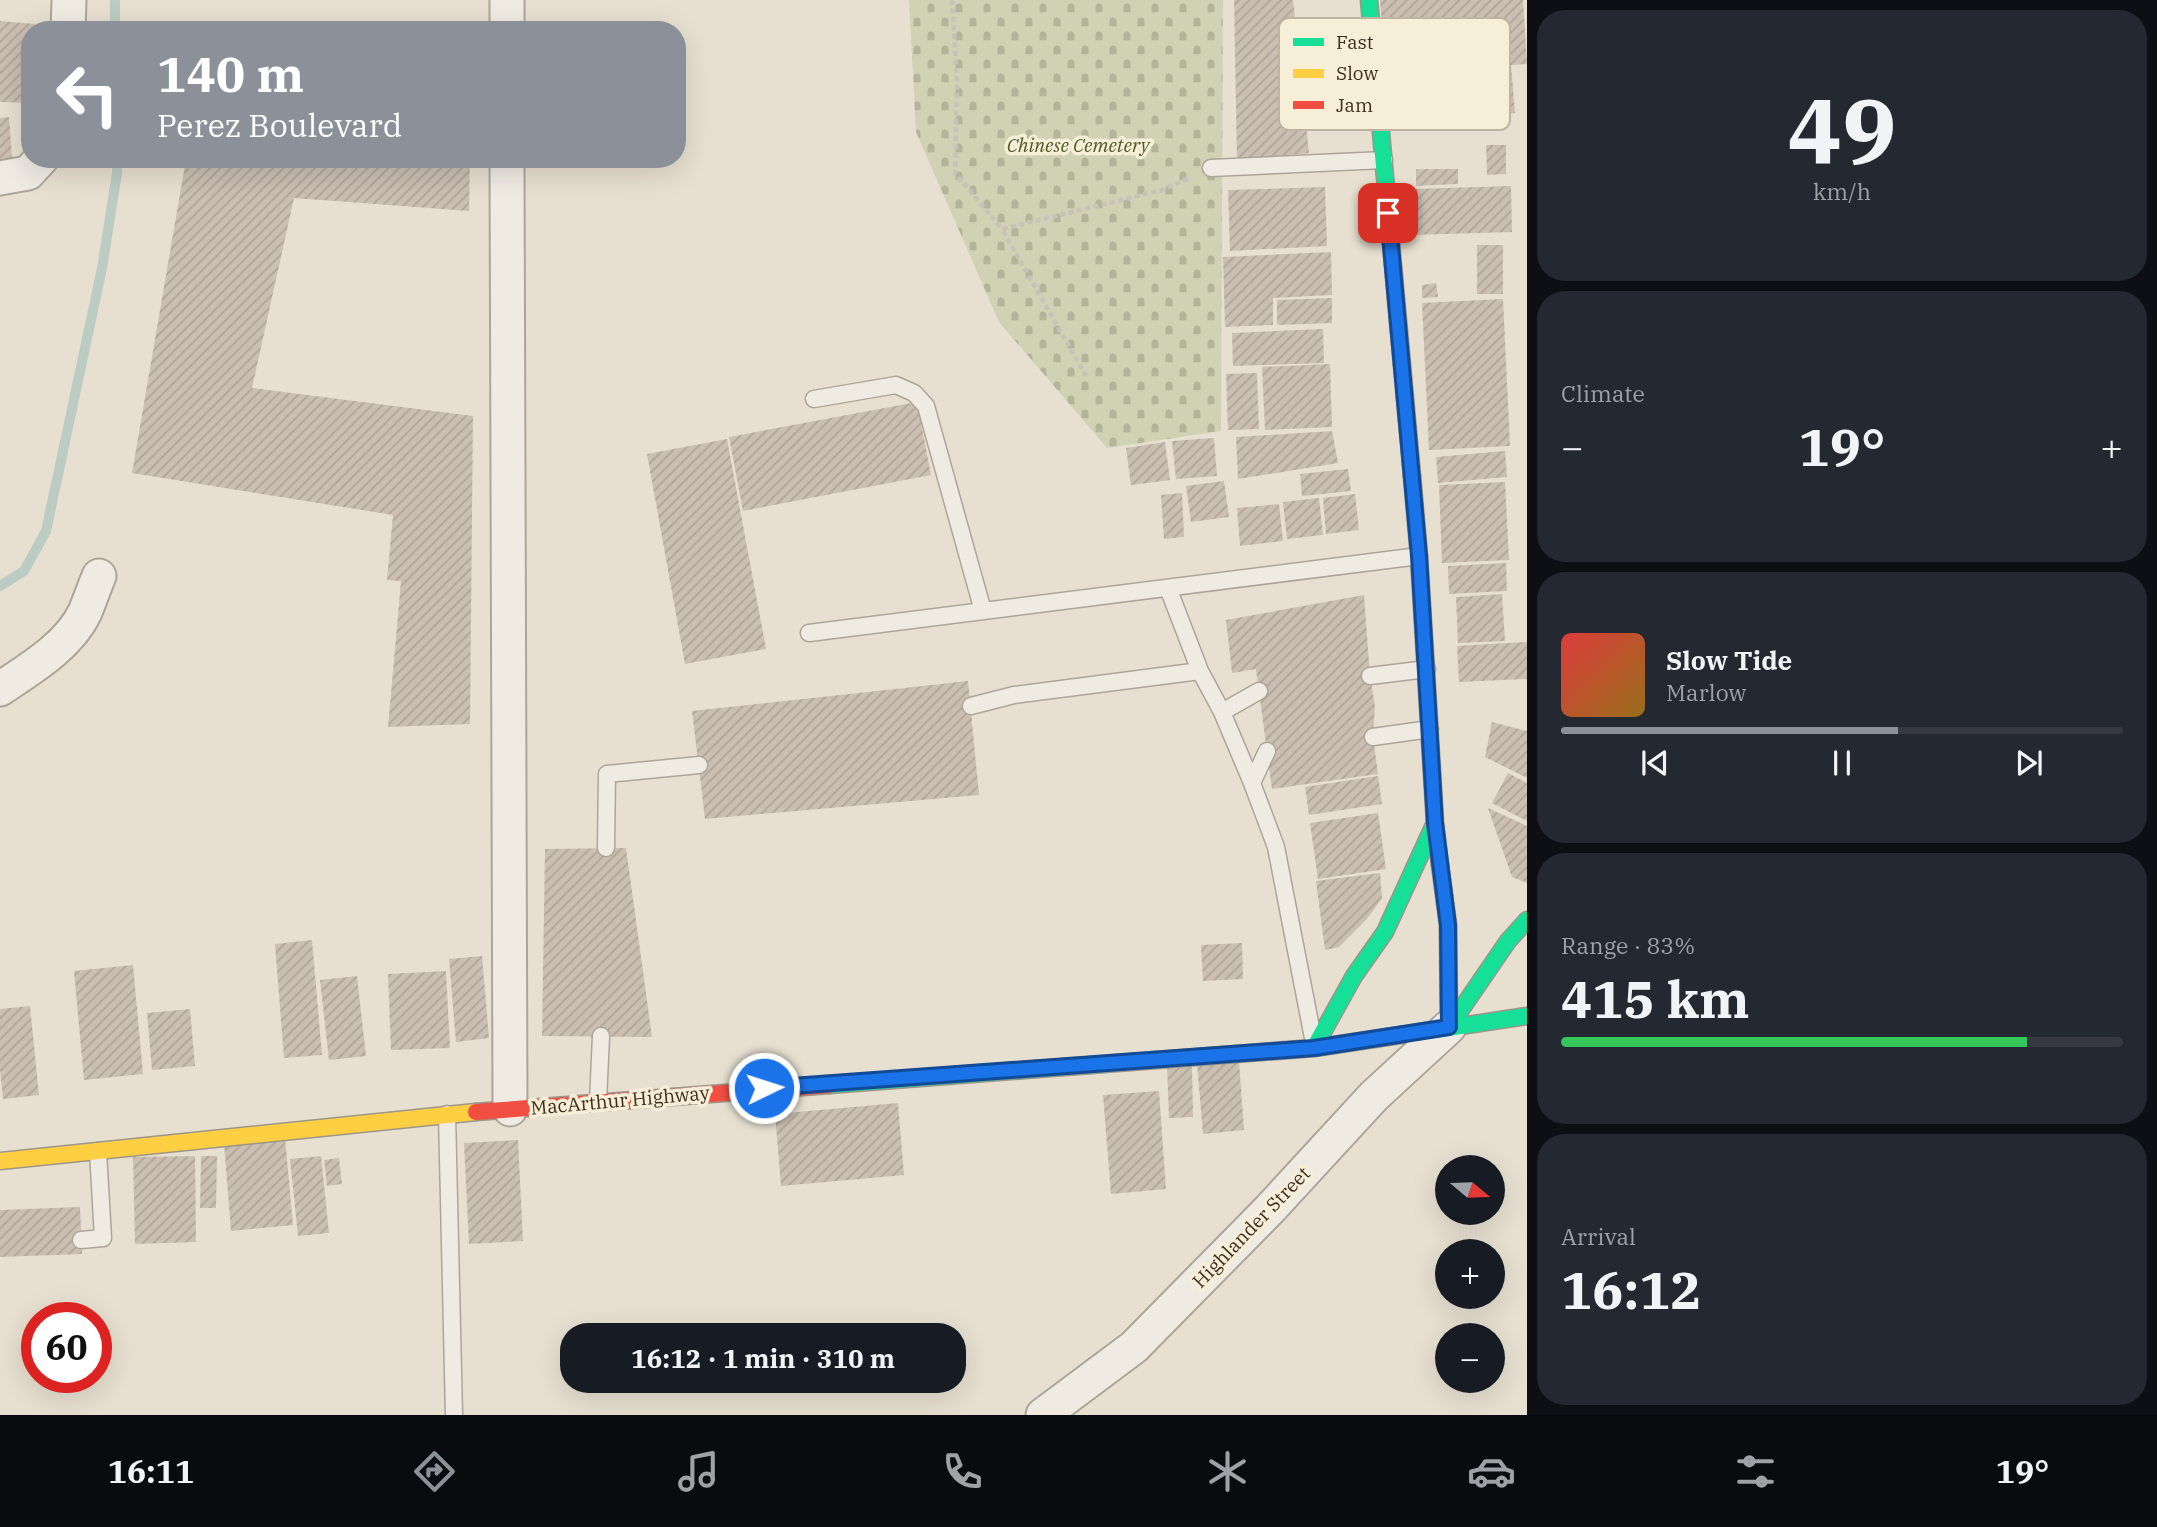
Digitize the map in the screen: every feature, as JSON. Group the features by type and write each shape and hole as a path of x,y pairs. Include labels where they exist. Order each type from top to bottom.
{"main road":[{"path":"1369,0 1371,18"},
{"path":"1381,130 1419,556 1435,823 1448,925 1449,1027"},
{"path":"1314,1048 1346,989 1385,932 1435,823"},
{"path":"1449,1027 1508,941 1527,920"},
{"name":"MacArthur Highway","path":"0,1161 447,1114 1314,1048 1527,1016"}],"street":[{"path":"68,21 69,0"},
{"path":"507,0 507,21"},
{"path":"0,178 28,173 33,168"},
{"path":"507,168 510,1109"},
{"path":"0,689 64,641 84,614 99,576"},
{"name":"Highlander Street","path":"1043,1415 1134,1347 1269,1210 1374,1096 1449,1027"}],"lane":[{"path":"1211,168 1384,160"},
{"path":"814,399 896,385 914,393 926,405 983,611"},
{"path":"809,633 1419,556"},
{"path":"1168,588 1200,671 1222,712 1252,783 1276,847 1314,1048"},
{"path":"1370,676 1427,668"},
{"path":"971,706 1014,695 1200,671"},
{"path":"1222,712 1259,691"},
{"path":"1373,737 1430,729"},
{"path":"1252,783 1267,751"},
{"path":"606,848 607,774 699,765"},
{"path":"598,1102 601,1036"},
{"path":"447,1114 454,1415"},
{"path":"81,1240 103,1238 98,1150"}],"path":[{"path":"952,0 957,80 955,173 1002,229 1086,376"},
{"path":"1002,229 1162,190 1211,168"}],"green space":[{"name":"Chinese Cemetery","path":"909,0 1223,0 1221,431 1107,448 999,322 916,132"}],"building":[{"path":"1234,0 1293,0 1295,18 1279,18 1279,130 1307,130 1309,153 1237,160"},
{"path":"1380,0 1523,0 1527,64 1511,65 1515,113 1510,113 1510,18 1381,18"},
{"path":"0,21 21,23 21,103 0,102"},
{"path":"9,117 13,170 0,171 0,118"},
{"path":"1486,145 1506,145 1506,174 1487,175"},
{"path":"184,168 470,168 469,211 294,198 252,388 473,416 470,724 388,727 401,581 387,580 393,515 132,473"},
{"path":"1416,169 1458,169 1458,184 1416,186"},
{"path":"1511,186 1512,232 1413,235 1412,189"},
{"path":"1325,187 1327,246 1230,251 1228,190"},
{"path":"1477,245 1503,245 1503,294 1477,294"},
{"path":"1331,252 1332,295 1273,298 1273,325 1225,327 1223,257"},
{"path":"1436,283 1438,297 1422,298 1422,285"},
{"path":"1332,298 1332,323 1277,325 1277,300"},
{"path":"1503,299 1510,446 1429,450 1422,303"},
{"path":"1323,329 1324,363 1233,366 1232,333"},
{"path":"1330,364 1332,427 1265,430 1262,367"},
{"path":"1257,373 1259,429 1228,430 1226,374"},
{"path":"917,402 931,475 743,511 729,437"},
{"path":"1332,431 1338,463 1238,479 1236,437"},
{"path":"1214,438 1217,476 1176,479 1172,441"},
{"path":"727,439 766,649 685,664 647,454"},
{"path":"1165,442 1170,480 1131,485 1126,448"},
{"path":"1505,451 1507,477 1438,483 1436,457"},
{"path":"1348,469 1351,491 1302,496 1300,474"},
{"path":"1224,481 1229,517 1191,522 1186,486"},
{"path":"1505,482 1509,560 1442,563 1439,485"},
{"path":"1182,493 1184,537 1164,539 1161,495"},
{"path":"1355,494 1359,530 1326,534 1323,498"},
{"path":"1319,498 1323,535 1287,539 1283,502"},
{"path":"1279,504 1283,541 1240,546 1237,508"},
{"path":"1506,563 1507,591 1449,594 1448,566"},
{"path":"1502,594 1505,641 1458,643 1456,597"},
{"path":"1364,595 1375,706 1373,737 1378,774 1272,789 1256,669 1232,673 1226,620"},
{"path":"1527,642 1527,679 1459,682 1457,646"},
{"path":"968,681 979,795 705,819 692,711"},
{"path":"1492,722 1527,731 1527,778 1485,757"},
{"path":"1508,773 1527,783 1527,821 1492,803"},
{"path":"1378,776 1382,804 1309,815 1305,787"},
{"path":"1488,808 1527,826 1527,883 1512,877"},
{"path":"1378,813 1386,869 1318,879 1310,823"},
{"path":"626,848 652,1037 542,1036 545,849"},
{"path":"1380,873 1382,898 1367,919 1339,947 1325,950 1316,881"},
{"path":"312,940 322,1055 284,1058 275,944"},
{"path":"1242,943 1243,979 1203,981 1201,945"},
{"path":"482,956 489,1038 456,1042 449,959"},
{"path":"133,965 143,1074 84,1080 74,971"},
{"path":"446,971 450,1048 391,1050 388,974"},
{"path":"357,976 366,1056 329,1060 320,980"},
{"path":"30,1006 39,1095 3,1099 0,1009"},
{"path":"190,1009 195,1066 152,1070 147,1013"},
{"path":"1239,1061 1244,1130 1203,1134 1197,1064"},
{"path":"1192,1064 1193,1117 1169,1118 1167,1065"},
{"path":"1159,1091 1166,1189 1111,1194 1103,1095"},
{"path":"898,1103 904,1175 781,1186 775,1114"},
{"path":"285,1138 293,1225 231,1231 224,1144"},
{"path":"518,1140 523,1241 469,1244 464,1143"},
{"path":"195,1156 196,1242 135,1244 133,1157"},
{"path":"201,1156 217,1156 216,1208 200,1208"},
{"path":"321,1156 329,1233 298,1236 290,1159"},
{"path":"339,1158 342,1184 327,1186 324,1160"},
{"path":"80,1207 82,1254 0,1257 0,1210"}],"waterway":[{"path":"115,0 115,21"},
{"path":"0,586 24,571 46,531 102,268 117,168"}],"traffic: fast":[{"path":"1369,0 1371,18"},
{"path":"1381,130 1412,476"},
{"path":"1314,1048 1354,976 1385,932 1434,825"},
{"path":"1440,865 1448,925 1449,1027"},
{"path":"1449,1027 1508,941 1527,920"},
{"path":"829,1085 1314,1048 1527,1016"}],"traffic: slow":[{"path":"1412,476 1440,865"},
{"path":"0,1161 476,1112"}],"traffic: jam":[{"path":"476,1112 829,1085"}],"route":[{"path":"764,1088 1314,1048 1449,1027 1448,925 1435,823 1419,556 1388,213"}]}
